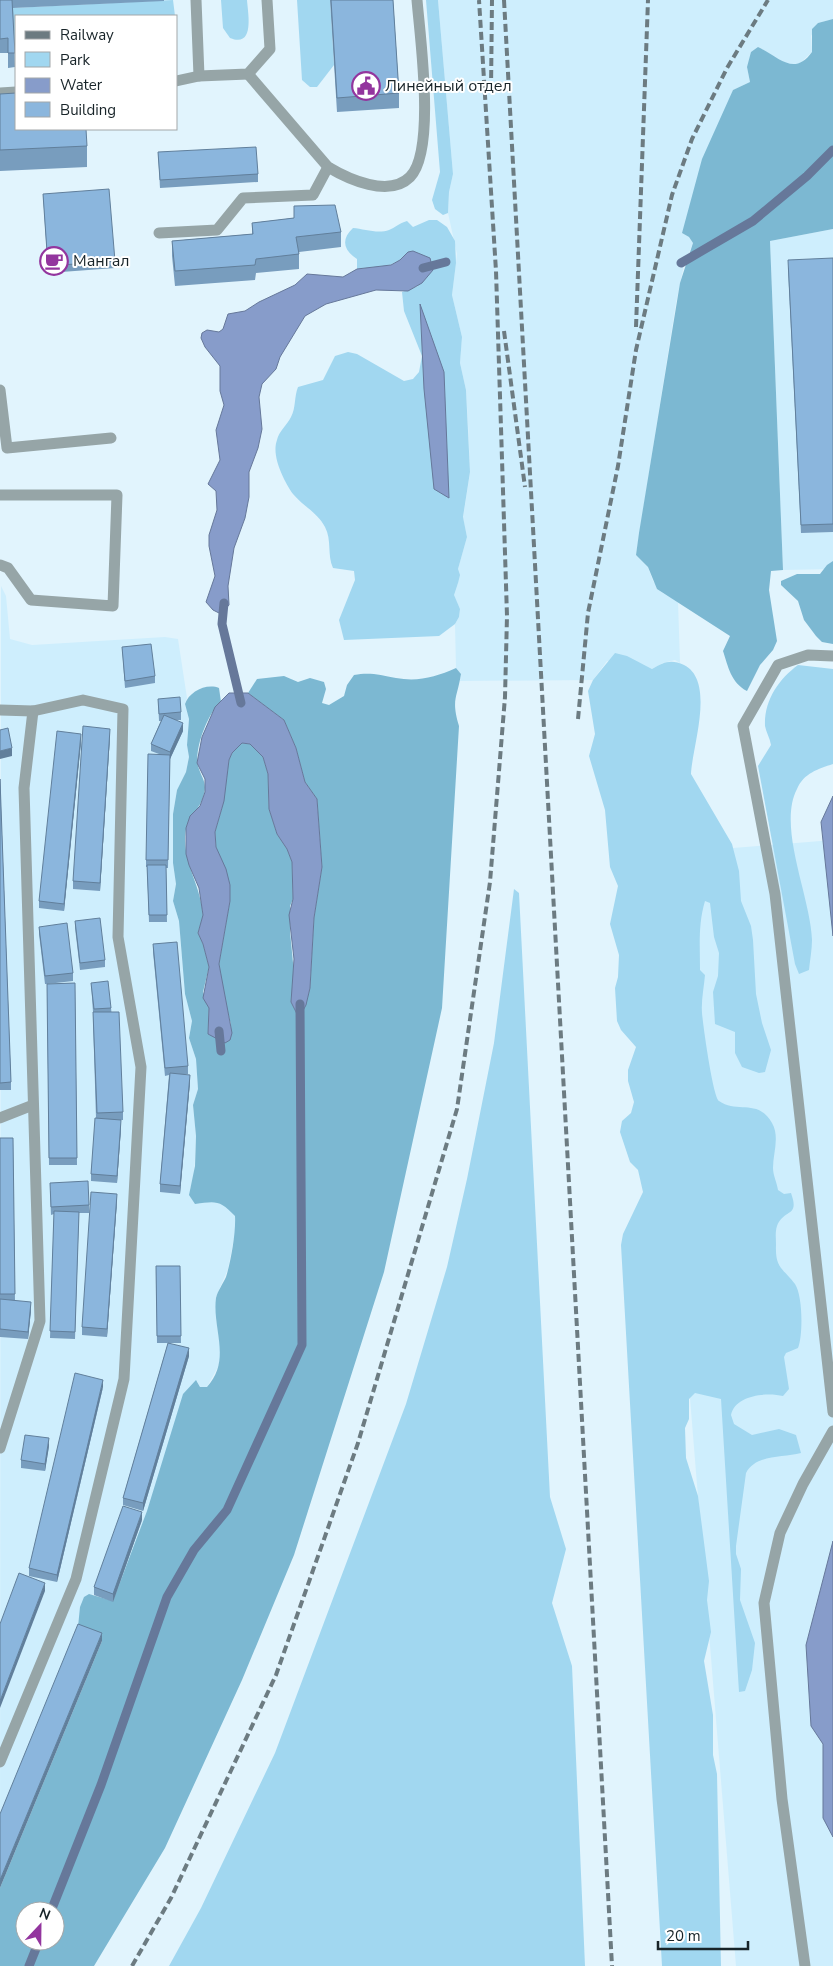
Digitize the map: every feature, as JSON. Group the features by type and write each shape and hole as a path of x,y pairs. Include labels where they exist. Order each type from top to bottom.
{"lane":[{"path":"196,0 200,76"},
{"path":"178,80 200,76 248,74 270,49 267,0"},
{"path":"248,74 328,166 345,177 370,185 390,187 409,178 422,152 424,116 417,0"},
{"path":"0,93 15,92"},
{"path":"159,233 217,230 243,198 313,195 328,166"},
{"path":"0,390 8,448 112,438"},
{"path":"0,495 117,495 113,606 31,600 8,568 0,565"},
{"path":"833,656 808,655 778,665 743,726 775,894 833,1412"},
{"path":"0,710 33,711 83,700 123,709 118,937 141,1067 124,1379 76,1579 0,1762"},
{"path":"0,1448 40,1321 24,788 33,711"},
{"path":"0,1118 33,1105"},
{"path":"805,1966 782,1799 764,1603 780,1533 803,1484 833,1431"}],"shaded area":[{"path":"438,0 833,0 833,19 818,23 811,36 812,52 799,64 789,65 758,47 747,67 750,82 733,90 682,233 689,237 693,243 684,265 676,303 636,555 648,567 653,581 663,593 678,601 680,663 675,660 663,663 652,669 640,663 607,661 593,680 460,681 461,674 456,668 455,624 459,617 460,609 453,595 458,583 458,569 467,537 463,518 470,473 466,390 460,363 462,337 452,295 457,254 448,213 449,192 453,174"},
{"path":"833,19 833,229 770,241 783,570 771,571 769,590 777,641 773,650 760,665 747,691 734,679 723,651 730,636 657,589 648,567 636,555 680,283 693,243 689,237 682,233 702,159 733,90 750,82 747,67 751,52 758,47 786,63 799,63 812,52 812,29 818,23"},
{"path":"833,229 833,569 783,570 770,241"},
{"path":"833,561 833,644 822,642 816,636 804,620 798,601 781,585 781,581 797,574 820,574"},
{"path":"1,586 6,596 10,639 32,645 165,637 178,639 187,698 185,704 189,719 187,745 189,757 186,772 177,790 173,814 173,863 176,884 173,901 179,921 185,994 192,1021 189,1038 196,1059 198,1089 193,1105 196,1136 194,1177 190,1189 201,1203 215,1201 227,1207 235,1216 236,1228 228,1269 216,1297 216,1318 221,1353 219,1365 207,1387 200,1387 197,1381 113,1602 93,1594 80,1607 80,1610 102,1641 0,1888"},
{"path":"456,668 461,674 455,704 459,726 442,1008 384,1272 294,1555 242,1680 165,1848 94,1966 0,1966 0,1888 102,1641 78,1627 80,1607 84,1597 89,1594 113,1601 147,1511 183,1394 196,1380 200,1387 207,1387 214,1376 220,1355 215,1310 216,1298 230,1263 235,1216 221,1204 208,1202 195,1204 189,1195 195,1166 196,1136 193,1105 198,1089 196,1059 189,1038 192,1021 185,994 179,921 173,901 176,884 173,863 173,814 177,790 186,772 189,757 187,745 189,719 185,704 194,692 209,687 219,688 221,702 206,723 199,743 197,762 205,784 205,790 198,807 187,825 185,841 188,860 202,905 203,915 198,933 209,967 203,992 209,1008 208,1034 230,1040 231,1025 222,988 219,964 230,901 230,885 216,847 215,832 222,808 229,760 232,753 242,743 250,744 263,757 268,774 269,809 277,834 287,849 292,862 293,899 290,906 290,932 294,973 291,1002 296,1012 303,1012 310,988 314,918 322,867 317,799 305,782 296,748 284,720 248,693 257,679 284,676 298,682 310,678 324,682 326,689 322,703 329,705 344,696 347,685 354,675 370,674 404,679 434,676"},
{"path":"833,840 833,1966 736,1966 646,855"}],"green space":[{"path":"173,0 175,15 15,15 15,67 12,8"},
{"path":"221,0 247,0 249,21 247,34 243,38 238,40 230,38 223,28"},
{"path":"297,0 330,0 334,65 317,87 310,87 302,80"},
{"path":"426,0 438,0 453,174 449,192 448,213 443,215 435,209 432,200 440,172"},
{"path":"429,220 437,220 447,227 455,241 456,263 452,295 462,337 460,363 466,390 470,472 463,517 467,537 458,569 460,575 454,595 460,609 459,617 455,624 439,636 344,640 339,620 355,580 354,571 333,568 325,527 293,494 282,475 277,461 277,440 293,414 298,387 323,380 335,356 348,352 357,354 404,381 413,379 419,372 422,356 404,311 402,292 418,286 400,260 386,267 357,269 357,259 346,248 345,240 353,228 385,231 407,221 413,227"},
{"path":"615,653 627,656 652,669 668,662 679,663 694,673 699,685 701,699 700,715 691,774 732,844 739,871 741,901 751,926 756,994 762,1023 771,1050 765,1072 759,1073 742,1067 735,1053 735,1032 715,1024 713,992 718,976 719,953 714,937 710,903 705,901 700,927 700,970 705,975 702,1013 711,1075 719,1101 726,1105 754,1108 766,1115 772,1123 776,1134 773,1171 778,1190 784,1194 791,1193 794,1206 780,1220 776,1233 778,1264 795,1284 801,1306 801,1335 798,1348 786,1353 784,1357 789,1389 783,1396 769,1394 745,1399 734,1408 731,1415 734,1424 752,1435 779,1429 796,1435 801,1453 763,1460 750,1467 746,1473 736,1554 741,1569 740,1600 755,1643 752,1670 745,1691 739,1692 721,1399 695,1393 689,1399 689,1419 685,1428 686,1458 698,1496 709,1581 707,1600 711,1632 704,1661 713,1715 713,1755 717,1774 721,1966 662,1966 621,1245 623,1234 643,1192 638,1170 630,1162 620,1132 622,1121 631,1113 634,1102 628,1081 628,1070 636,1047 621,1030 617,1021 615,988 618,977 619,955 610,924 618,886 610,867 605,810 589,756 595,734 588,691 593,680"},
{"path":"798,665 833,669 833,764 817,770 803,779 797,789 792,805 793,842 812,940 809,970 799,974 795,964 758,766 771,745 765,726 765,716 770,699 779,684"},
{"path":"514,889 519,893 550,1497 566,1549 552,1603 572,1666 585,1966 169,1966 201,1908 275,1753 406,1404 447,1267 467,1179 494,1043"}],"water":[{"path":"413,251 430,258 433,270 422,283 408,291 376,290 326,304 305,316 280,357 276,369 262,384 259,397 262,429 258,448 249,472 249,497 245,518 234,548 228,586 229,605 221,614 213,610 206,602 215,576 209,546 209,535 217,510 216,491 208,484 220,460 216,430 224,405 220,391 220,366 205,347 201,338 202,333 207,330 219,332 223,329 228,314 245,311 259,302 295,285 307,274 343,277 357,269 391,265 408,252"},
{"path":"420,304 444,372 449,498 434,489 424,389"},
{"path":"229,693 248,693 284,720 296,748 305,782 317,799 322,867 314,918 310,988 306,1005 299,1018 291,1002 294,959 289,915 293,899 292,862 287,849 277,834 269,809 268,774 263,757 250,744 242,743 232,753 229,760 224,801 215,832 216,847 226,869 230,885 230,901 219,964 232,1033 230,1040 225,1043 208,1034 209,1008 203,998 209,967 198,933 203,915 199,888 186,854 186,828 190,816 200,806 205,792 205,779 197,763 202,737 215,707"},
{"path":"833,796 833,936 821,822"},
{"path":"833,1541 833,1837 823,1818 823,1744 811,1726 806,1645"}],"building":[{"path":"0,0 12,0 15,53 8,53 8,38 0,39"},
{"path":"331,0 393,0 399,93 337,98"},
{"path":"15,93 15,130 86,130 87,146 0,150 0,94"},
{"path":"256,147 258,174 160,180 158,152"},
{"path":"109,189 115,261 48,266 43,194"},
{"path":"335,205 341,232 296,237 299,254 256,259 255,265 175,271 172,241 253,234 252,223 294,218 294,206"},
{"path":"833,258 833,524 801,525 788,260"},
{"path":"151,644 155,676 125,681 122,647"},
{"path":"180,697 181,712 159,714 158,699"},
{"path":"164,715 183,723 170,752 151,744"},
{"path":"83,726 110,729 100,883 73,881"},
{"path":"8,728 12,748 0,751 0,730"},
{"path":"57,731 81,734 64,904 39,901"},
{"path":"148,754 170,755 168,860 146,860"},
{"path":"0,779 11,1082 0,1083"},
{"path":"147,865 166,865 167,915 149,915"},
{"path":"100,918 105,960 80,963 75,921"},
{"path":"67,923 73,973 45,976 39,927"},
{"path":"177,942 188,1066 165,1068 153,944"},
{"path":"108,981 111,1008 94,1009 91,983"},
{"path":"75,983 77,1158 49,1158 47,984"},
{"path":"93,1012 119,1012 123,1112 97,1113"},
{"path":"170,1073 190,1075 180,1186 160,1184"},
{"path":"95,1118 121,1120 117,1176 91,1174"},
{"path":"0,1138 13,1138 15,1294 0,1294"},
{"path":"88,1181 89,1205 51,1207 50,1183"},
{"path":"91,1192 117,1194 107,1329 82,1327"},
{"path":"54,1211 79,1212 75,1332 50,1331"},
{"path":"156,1266 180,1266 181,1336 157,1336"},
{"path":"0,1299 31,1302 28,1332 0,1329"},
{"path":"168,1343 189,1348 143,1503 123,1498"},
{"path":"75,1373 103,1380 57,1575 29,1568"},
{"path":"25,1435 49,1438 45,1464 21,1460"},
{"path":"123,1506 142,1512 113,1594 94,1587"},
{"path":"19,1573 45,1583 0,1701 0,1624"},
{"path":"78,1624 102,1633 0,1880 0,1814"}],"waterway":[{"path":"681,263 753,221 807,176 833,150"},
{"path":"423,268 446,262"},
{"path":"224,603 222,624 241,703"},
{"path":"55,1901 101,1785 167,1597 194,1550 227,1510 302,1345 300,1004"},
{"path":"219,1031 221,1051"},
{"path":"29,1966 35,1951"}],"railway":[{"path":"132,1966 171,1898 276,1675 358,1443 457,1109 490,882 505,697 507,616 496,271 479,0"},
{"path":"491,90 492,0"},
{"path":"504,0 612,1966"},
{"path":"636,327 648,0"},
{"path":"578,719 588,613 618,466 636,350 672,195 692,139 727,68 768,0"},
{"path":"504,331 525,487"}],"place":[{"name":"Линейный отдел","path":"366,86"},
{"name":"Мангал","path":"54,261"}]}
